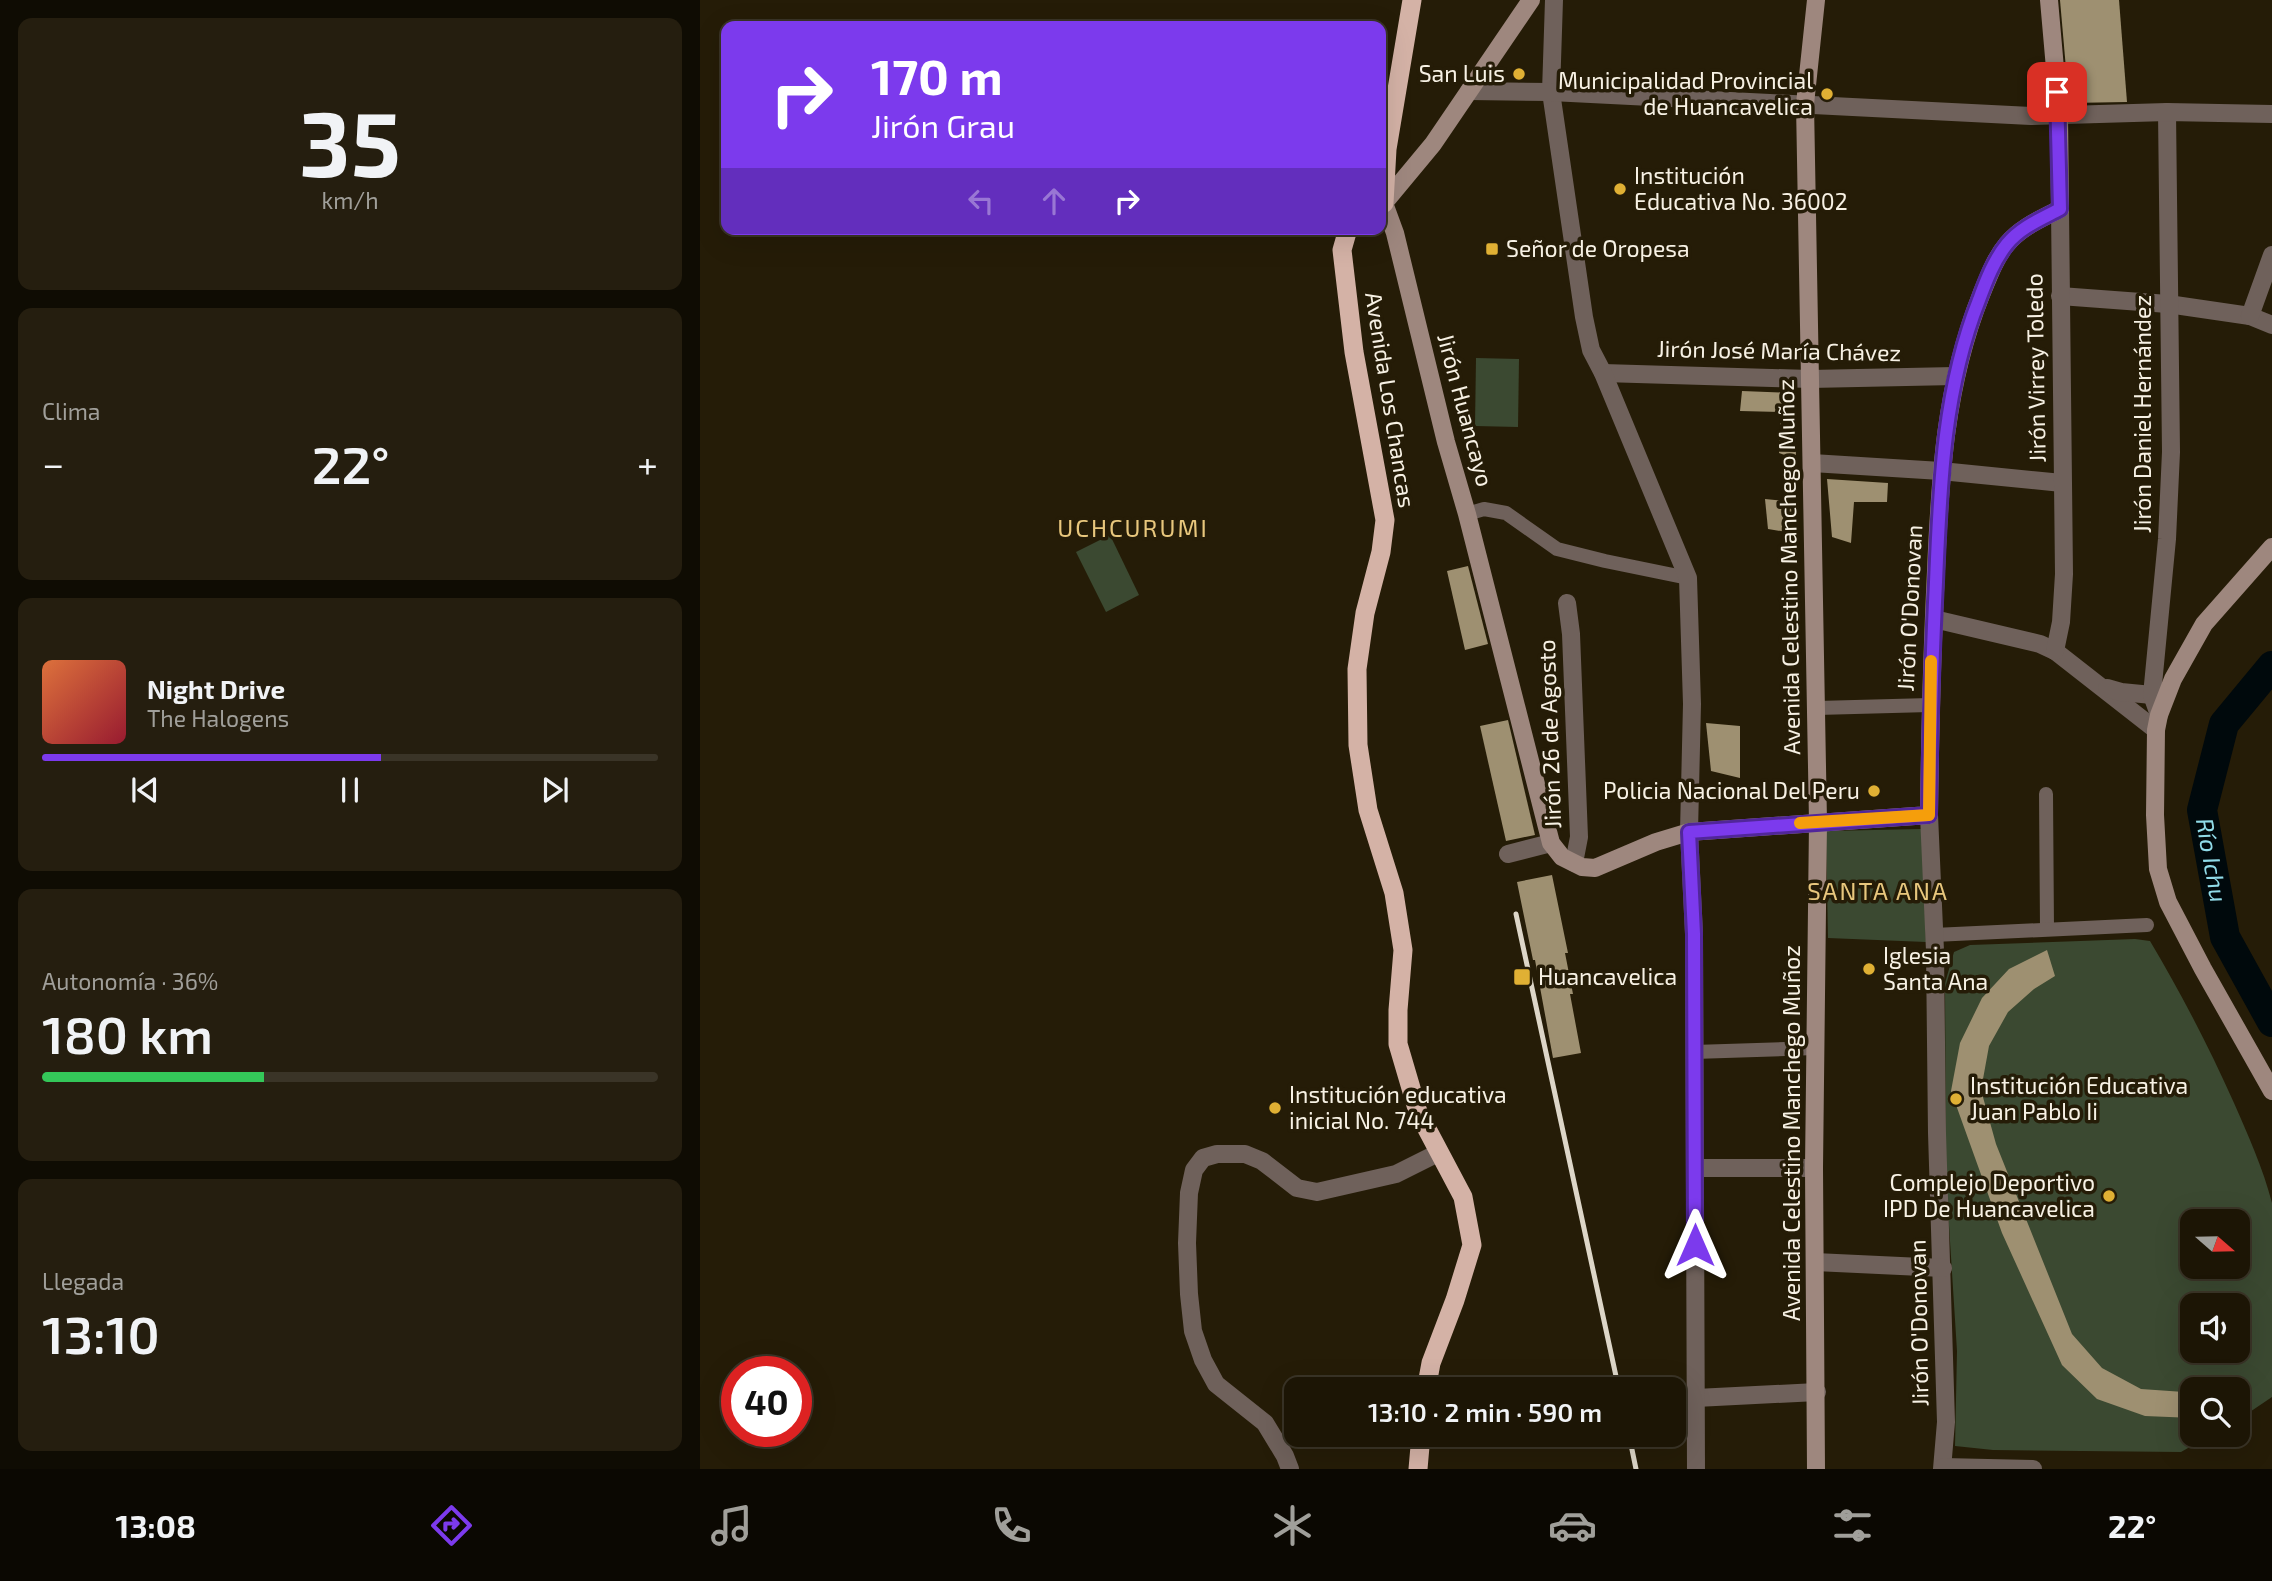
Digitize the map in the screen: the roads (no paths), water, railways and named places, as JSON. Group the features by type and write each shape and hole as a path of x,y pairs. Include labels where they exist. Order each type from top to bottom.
{"highway":[{"path":"1386,160 1412,0"},
{"name":"Avenida Los Chancas","path":"1346,235 1342,250 1354,352 1385,520 1381,552 1365,613 1357,669 1358,745 1368,810 1394,892 1403,950 1398,1044 1418,1112 1462,1197 1472,1245 1428,1377"},
{"path":"1418,1469 1420,1447"}],"main road":[{"path":"1386,199 1433,144 1531,0"},
{"name":"Avenida Celestino Manchego Muñoz","path":"1816,0 1805,104 1818,822 1814,1168 1816,1469"},
{"name":"Jirón Virrey Toledo","path":"2049,0 2059,114 2060,209"},
{"name":"Jirón O'Donovan","path":"1929,815 1930,705 1941,471 1955,376 1970,321 1990,273 2006,245 2025,227 2060,209"},
{"name":"Jirón Huancayo","path":"1386,213 1395,233 1446,442 1467,513 1551,843"},
{"path":"2272,547 2204,624 2174,679 2158,722 2155,842 2158,869 2168,902 2272,1091"},
{"path":"1551,843 1562,857 1582,867 1595,868 1656,842 1689,832 1929,815"}],"street":[{"path":"1555,0 1551,92 1591,351 1603,373 1688,578 1692,704 1689,832 1694,934 1696,1469"},
{"path":"1469,90 2031,116 2272,114"},
{"name":"Jirón Daniel Hernández","path":"2158,722 2152,695 2171,452 2167,113"},
{"name":"Jirón Virrey Toledo","path":"2055,651 2061,622 2064,574 2060,209"},
{"path":"2250,316 2272,255"},
{"path":"2060,296 2168,304 2250,316 2272,325"},
{"name":"Jirón José María Chávez","path":"1603,373 1810,379 1955,376"},
{"path":"1812,463 1941,471 2062,483"},
{"path":"1467,513 1484,509 1506,513 1558,549 1688,578"},
{"name":"Jirón 26 de Agosto","path":"1567,603 1571,634 1579,837 1574,863"},
{"path":"1934,619 2039,643 2055,651 2099,685 2158,722"},
{"path":"2099,685 2121,692 2152,695"},
{"path":"1817,708 1930,705"},
{"path":"2046,794 2046,929"},
{"name":"Jirón O'Donovan","path":"1929,815 1946,1422 1943,1468"},
{"path":"1508,855 1551,843"},
{"path":"1934,935 2147,925"},
{"path":"1694,1052 1816,1048"},
{"path":"1290,1469 1265,1423 1216,1384 1203,1360 1193,1331 1187,1243 1189,1193 1194,1170 1203,1158 1217,1154 1245,1154 1262,1161 1297,1188 1317,1192 1396,1174 1438,1153"},
{"path":"1695,1168 1814,1168"},
{"path":"1815,1262 1942,1268"},
{"path":"1696,1398 1817,1392"},
{"path":"1943,1468 2033,1469"}],"waterway":[{"name":"Río Ichu","path":"2272,666 2224,724 2202,810 2225,937 2272,1022"}],"railway":[{"path":"1516,914 1616,1377"},
{"path":"1631,1447 1636,1469"}],"place":[{"name":"San Luis","path":"1519,74"},
{"name":"Municipalidad Provincial de Huancavelica","path":"1827,94"},
{"name":"Institución Educativa No. 36002","path":"1620,189"},
{"name":"Señor de Oropesa","path":"1492,249"},
{"name":"Policia Nacional Del Peru","path":"1874,791"},
{"name":"Iglesia Santa Ana","path":"1869,969"},
{"name":"Huancavelica","path":"1522,977"},
{"name":"Institución Educativa Juan Pablo Ii","path":"1956,1099"},
{"name":"Institución educativa inicial No. 744","path":"1275,1108"},
{"name":"Complejo Deportivo IPD De Huancavelica","path":"2109,1196"}],"district":[{"name":"UCHCURUMI","path":"1133,529"},
{"name":"SANTA ANA","path":"1878,892"}]}
